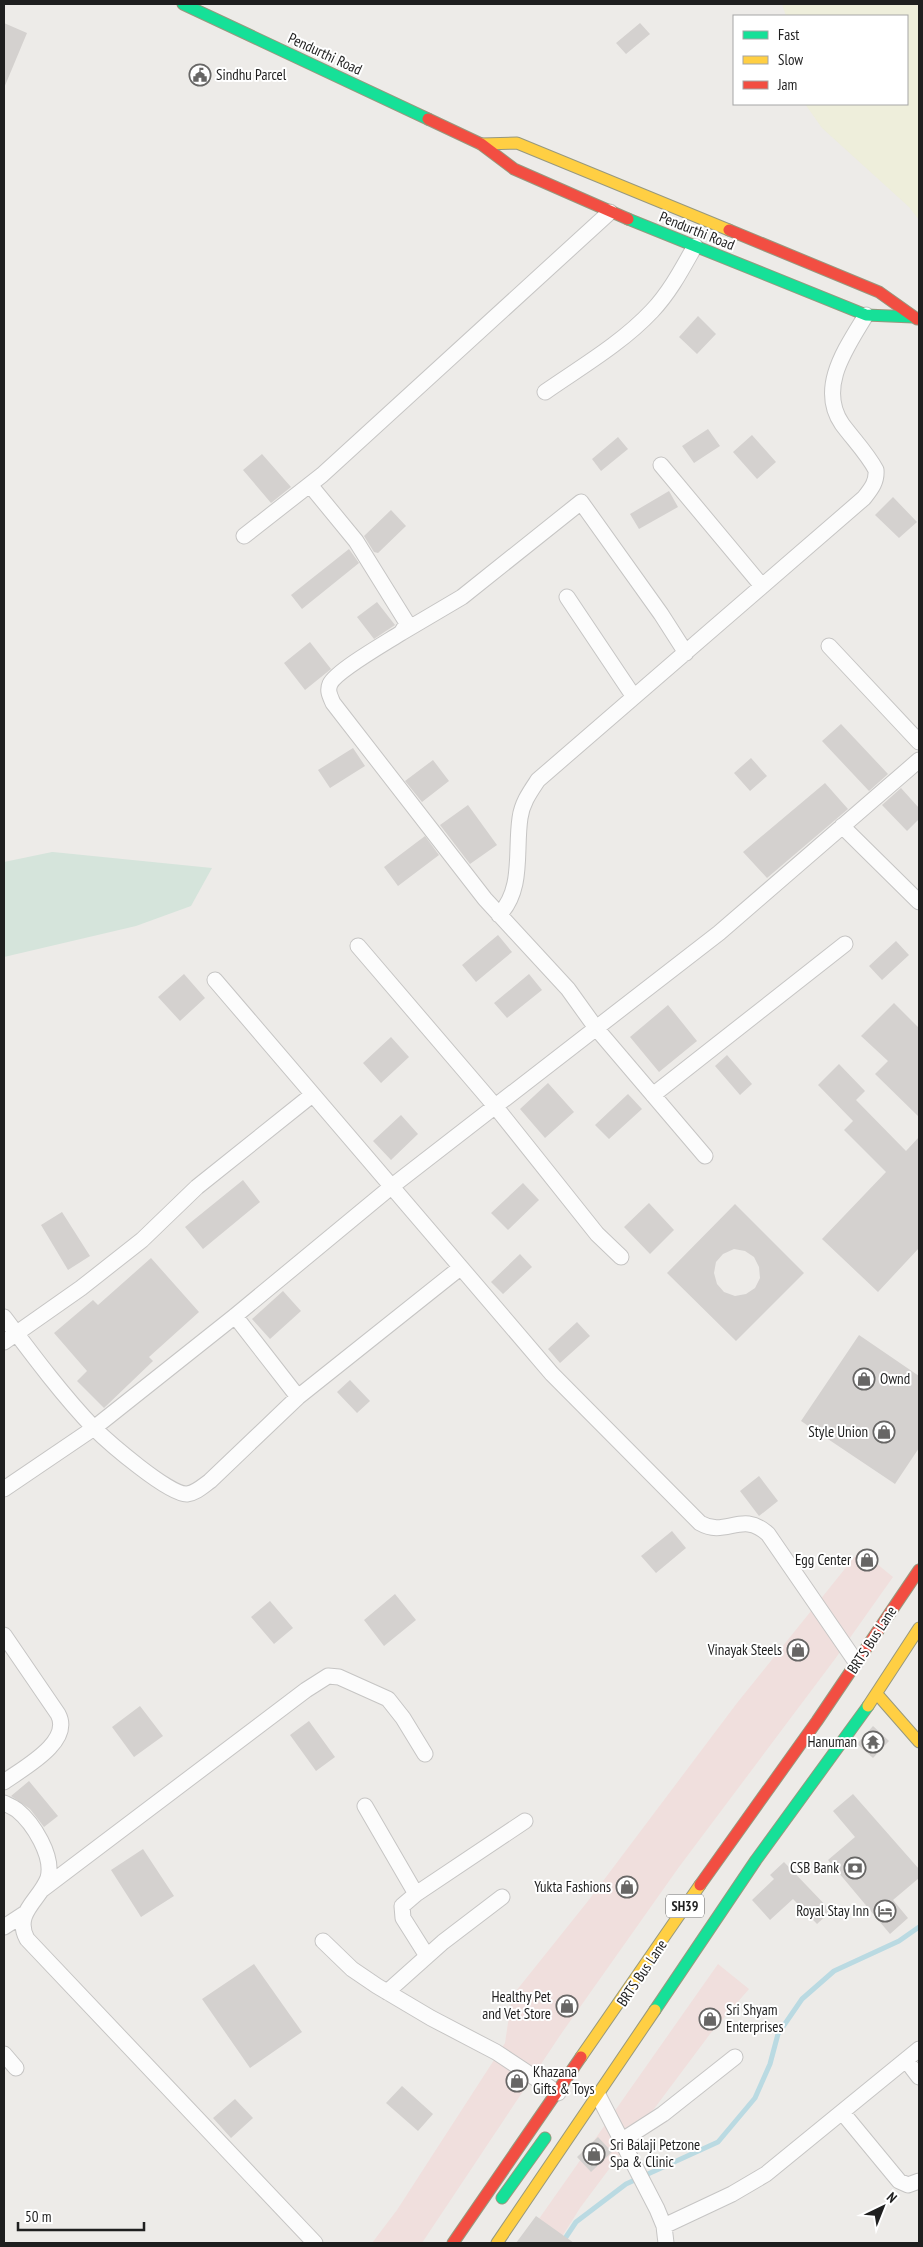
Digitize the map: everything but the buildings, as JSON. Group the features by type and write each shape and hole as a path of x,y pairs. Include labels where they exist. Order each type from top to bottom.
{"main road":[{"name":"Pendurthi Road","path":"183,4 481,144 514,169 610,212 866,315 916,318"},
{"name":"Pendurthi Road","path":"481,144 517,143 535,150 879,292 916,318"},
{"name":"SH39","path":"453,2243 510,2158 558,2092 919,1570"},
{"name":"SH39","path":"497,2243 756,1860 877,1694 919,1628"},
{"path":"856,1662 877,1694 919,1742"},
{"path":"495,2208 552,2128"}],"street":[{"path":"244,536 310,485 610,212"},
{"path":"544,392 640,323 654,309 676,280 695,246"},
{"path":"499,915 507,907 514,892 520,817 526,798 538,780 864,498 877,478 872,462 841,422 835,409 833,390 834,376 842,355 866,315"},
{"path":"661,465 762,586"},
{"path":"310,485 356,541 406,619 407,626 401,633"},
{"path":"686,653 662,614 581,502 462,597 401,633 337,676 331,682 329,694 337,709 426,825 499,915 568,989 596,1028 705,1156"},
{"path":"567,597 634,697"},
{"path":"829,646 919,742"},
{"path":"4,1489 94,1428 391,1187 719,933 919,760"},
{"path":"842,826 919,902"},
{"path":"653,1095 845,944"},
{"path":"358,946 495,1106 597,1234 621,1257"},
{"path":"215,980 552,1374 700,1523 714,1529 747,1523 754,1524 768,1534 856,1662"},
{"path":"10,1338 81,1288 142,1240 197,1187 312,1095"},
{"path":"4,1318 10,1338 94,1428 156,1479 178,1492 186,1494 200,1489 210,1481 298,1396 460,1268"},
{"path":"234,1316 298,1396"},
{"path":"4,1635 62,1721 59,1737 52,1746 4,1782"},
{"path":"42,1890 298,1695 328,1676 339,1677 388,1699 403,1718 425,1754"},
{"path":"4,1802 16,1809 32,1826 46,1854 48,1876 42,1890 24,1914 4,1927"},
{"path":"365,1806 416,1894"},
{"path":"427,1956 401,1911 406,1902 525,1821"},
{"path":"387,1992 427,1956 502,1897"},
{"path":"24,1914 24,1932 33,1946 315,2243"},
{"path":"323,1940 352,1969 387,1992 496,2052 558,2092"},
{"path":"664,2226 732,2194 766,2174 919,2049"},
{"path":"4,2054 16,2068"},
{"path":"621,2141 663,2114 735,2056"},
{"path":"906,2060 919,2077"},
{"path":"598,2094 621,2141 646,2185 664,2226 666,2243"},
{"path":"842,2112 899,2181 908,2185 919,2181"}],"shaded area":[{"path":"52,852 212,868 191,906 136,926 4,957 4,862"},
{"path":"860,1550 893,1577 835,1659 679,1867 561,2034 422,2243 372,2243 397,2210 505,2043 512,1996 588,1901 737,1703"},
{"path":"718,1964 749,1989 710,2034 580,2208 558,2243 522,2243"}],"green space":[{"path":"782,4 919,4 919,220 909,207 822,128 806,105 908,105 908,15 786,15"}],"waterway":[{"path":"562,2243 576,2222 626,2184 718,2142 755,2098 770,2064 778,2034 802,1999 834,1971 899,1941 919,1927"}],"traffic: fast":[{"path":"183,4 428,119"},
{"path":"628,219 866,315 913,317"},
{"path":"655,2010 756,1860 868,1706"},
{"path":"502,2198 545,2138"}],"traffic: slow":[{"path":"481,144 517,143 729,230"},
{"path":"868,1706 919,1628"},
{"path":"877,1694 919,1742"},
{"path":"581,2057 700,1885"},
{"path":"497,2243 655,2010"}],"traffic: jam":[{"path":"428,119 481,144 514,169 628,219"},
{"path":"729,230 879,292 917,319"},
{"path":"700,1885 817,1721 919,1570"},
{"path":"453,2243 581,2057"}],"place":[{"name":"Sindhu Parcel","path":"200,75"},
{"name":"Ownd","path":"864,1379"},
{"name":"Style Union","path":"884,1432"},
{"name":"Egg Center","path":"867,1560"},
{"name":"Vinayak Steels","path":"798,1650"},
{"name":"Hanuman","path":"873,1742"},
{"name":"CSB Bank","path":"855,1868"},
{"name":"Yukta Fashions","path":"627,1887"},
{"name":"Royal Stay Inn","path":"885,1911"},
{"name":"Healthy Pet and Vet Store","path":"567,2006"},
{"name":"Sri Shyam Enterprises","path":"710,2019"},
{"name":"Khazana Gifts & Toys","path":"517,2081"},
{"name":"Sri Balaji Petzone Spa & Clinic","path":"594,2154"}]}
